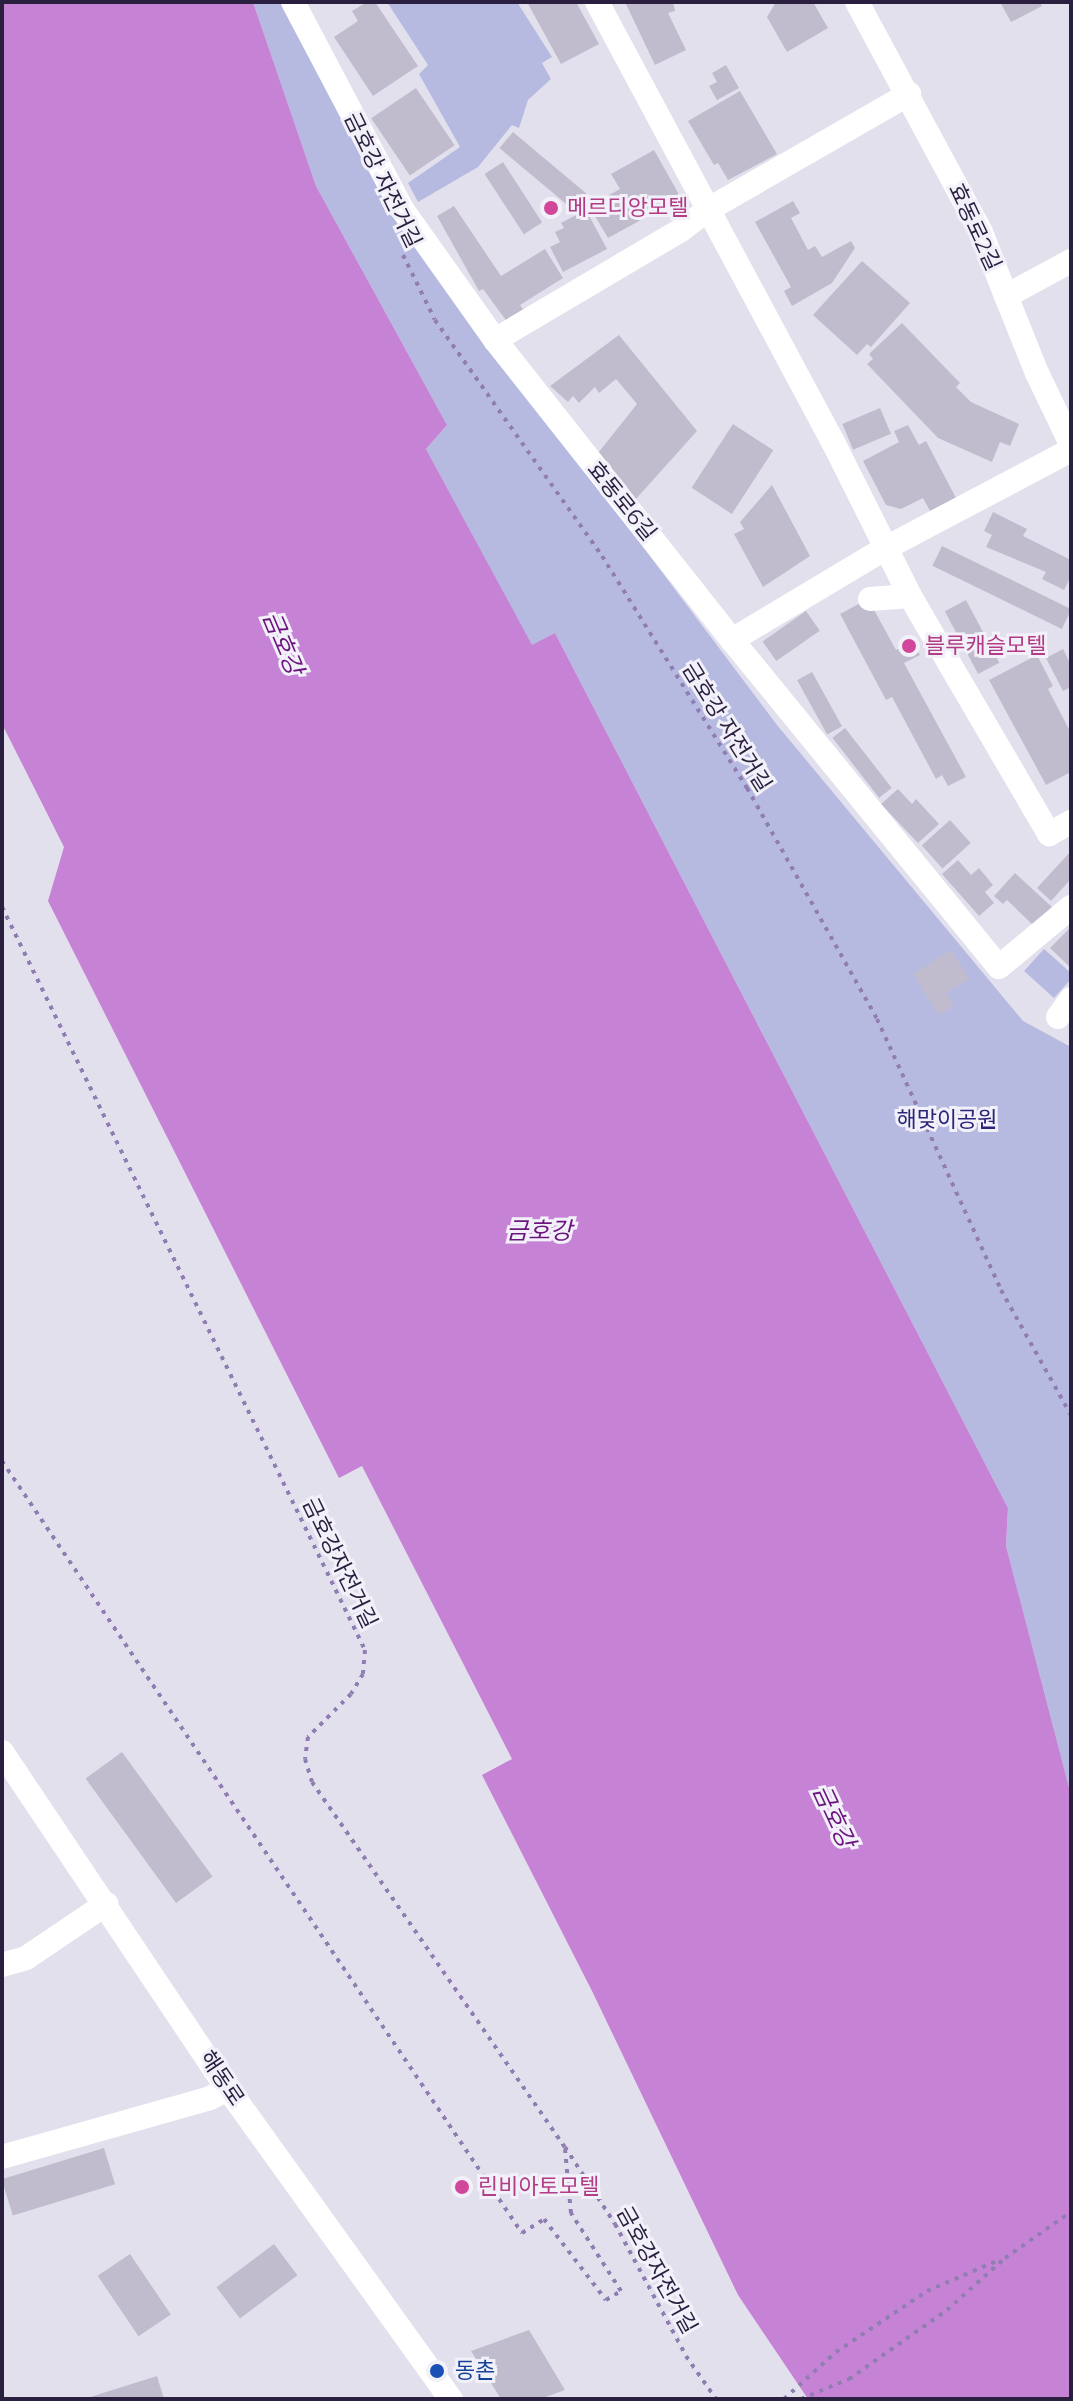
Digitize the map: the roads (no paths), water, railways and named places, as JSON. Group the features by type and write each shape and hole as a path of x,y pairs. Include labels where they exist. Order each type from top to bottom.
{"street":[{"name":"효동로6길","path":"293,2 402,209 495,340 732,640 999,967 1071,907"},
{"name":"효동로2길","path":"857,2 981,232 1006,296 1071,261"},
{"path":"601,9 833,442 910,596 1049,834 1071,822"},
{"path":"495,340 681,230 709,209 909,94"},
{"path":"1006,296 1071,444"},
{"path":"732,640 884,549 1071,450"},
{"path":"870,599 910,596"},
{"name":"해동로","path":"2,1752 228,2089 451,2399"},
{"path":"2,1965 26,1958 106,1904"},
{"path":"2,2157 210,2098 228,2089"}],"water":[{"name":"금호강","path":"2,2 253,2 316,186 447,425 426,449 532,645 555,633 1008,1508 1006,1546 1071,1795 1071,2399 808,2399 738,2295 592,1991 482,1775 512,1759 362,1466 339,1478 48,901 64,847 2,724"}],"place":[{"name":"메르디앙모텔","path":"551,208"},
{"name":"블루캐슬모텔","path":"909,646"},
{"name":"린비아토모텔","path":"462,2187"},
{"name":"동촌","path":"437,2371"}],"park label":[{"name":"해맞이공원","path":"947,1120"}]}
